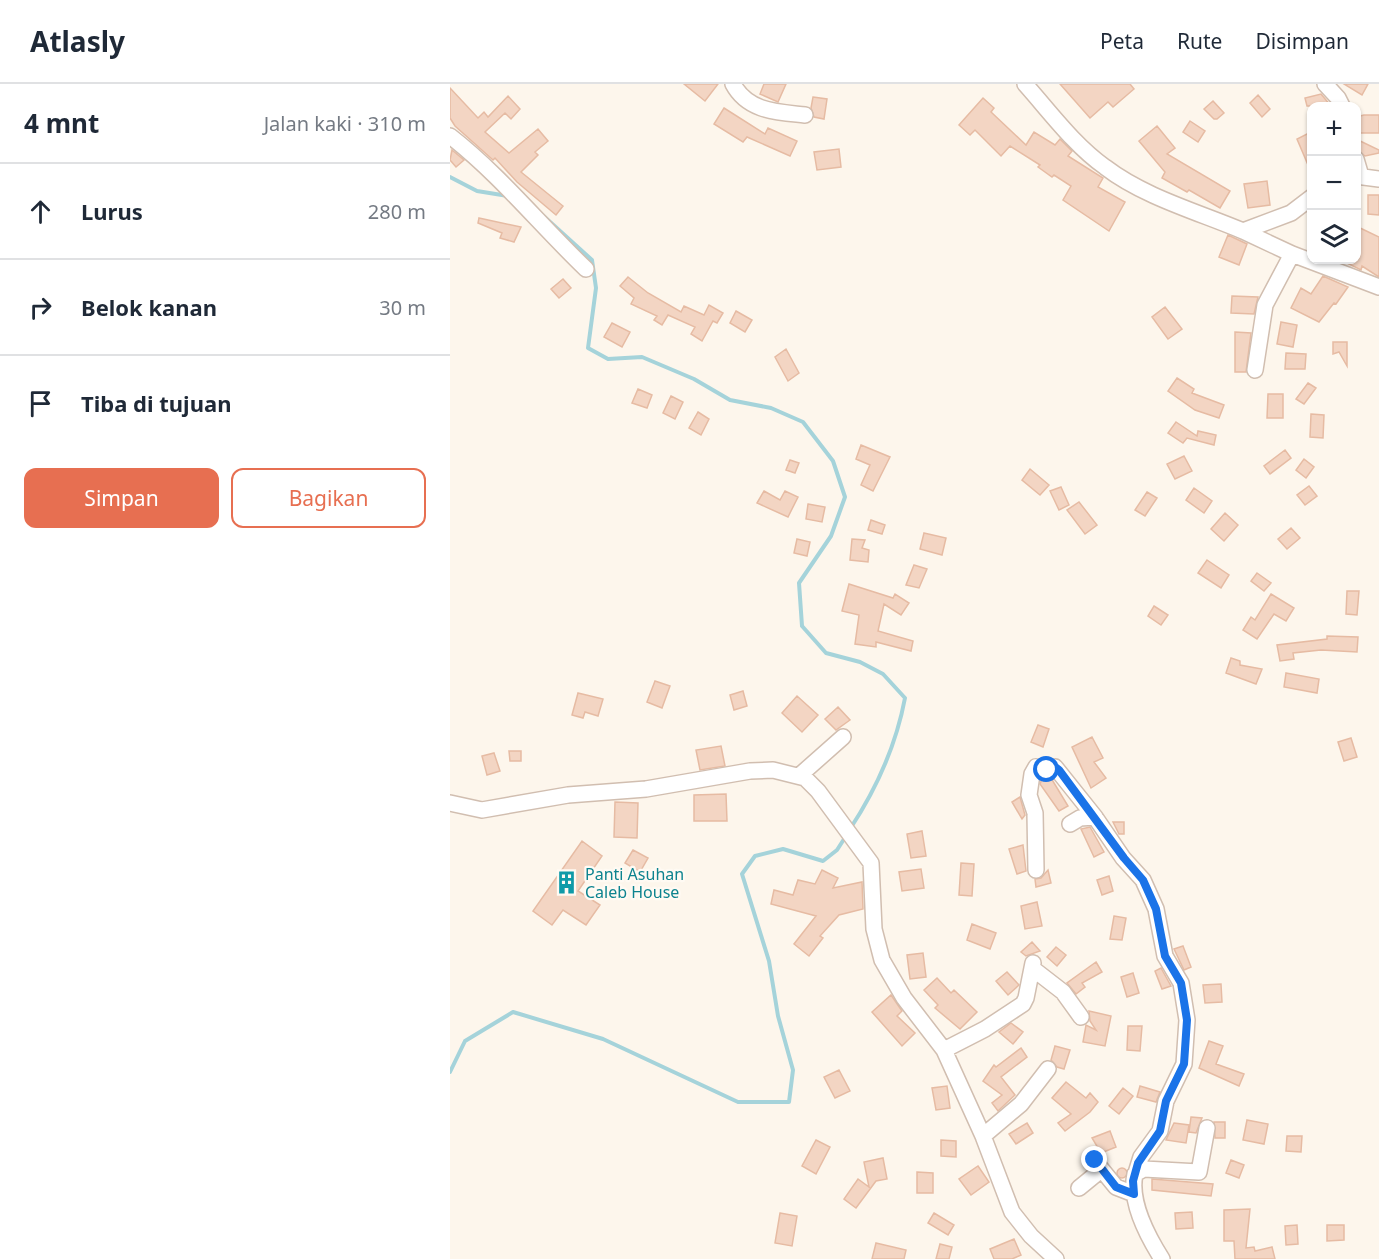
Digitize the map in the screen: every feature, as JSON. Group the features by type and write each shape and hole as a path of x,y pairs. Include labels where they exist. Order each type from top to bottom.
{"street":[{"path":"733,84 743,98 765,110 805,115"},
{"path":"1025,84 1085,150 1107,169 1146,190 1292,254 1379,287"},
{"path":"1325,84 1340,102"},
{"path":"450,136 511,191 522,205 586,268"},
{"path":"1361,176 1379,179"},
{"path":"1243,231 1285,216 1307,200"},
{"path":"1255,370 1265,305 1292,254"},
{"path":"799,776 843,737"},
{"path":"1036,870 1035,813 1029,795 1034,770 1039,767 1045,770 1055,767 1143,880 1156,909 1165,956 1181,983 1187,1020 1184,1064 1166,1101 1160,1131 1141,1157 1136,1173 1134,1194 1147,1231 1162,1259"},
{"path":"450,803 482,810 568,795 646,789 750,771 773,770 799,776 818,791 871,863 874,929 882,960 904,998 944,1050 983,1136 1012,1212 1056,1259"},
{"path":"1070,824 1080,818 1095,818"},
{"path":"944,1050 985,1029 1023,1004 1033,966 1063,992 1081,1017"},
{"path":"983,1136 1021,1104 1048,1069"},
{"path":"1136,1173 1144,1169 1199,1172 1206,1128"},
{"path":"1079,1188 1098,1165 1116,1187 1134,1194"}],"building":[{"path":"684,84 718,84 705,101"},
{"path":"764,84 786,84 778,102 760,94"},
{"path":"1060,84 1130,84 1134,89 1113,107 1108,102 1090,118"},
{"path":"1344,84 1368,84 1362,95"},
{"path":"450,88 478,118 484,112 488,117 508,96 520,109 511,119 505,113 485,132 509,153 538,129 548,141 535,152 538,155 521,172 563,206 556,215 517,182 495,158 493,160 455,126 450,118"},
{"path":"1321,94 1328,102 1307,102 1307,106 1305,98"},
{"path":"1258,95 1270,109 1262,117 1250,103"},
{"path":"813,97 827,99 824,119 814,117 811,108"},
{"path":"983,98 994,108 991,112 1026,145 1034,132 1055,145 1060,139 1072,151 1068,156 1103,178 1098,187 1125,202 1109,231 1063,200 1071,186 1054,175 1052,177 1038,167 1040,165 1010,146 1001,156 975,130 970,135 959,125"},
{"path":"1213,101 1224,113 1217,119 1214,119 1204,109"},
{"path":"724,108 765,134 768,128 797,141 790,156 747,137 743,142 714,124"},
{"path":"1379,115 1379,133 1361,133 1361,116"},
{"path":"1190,121 1205,131 1198,142 1183,132"},
{"path":"1157,126 1175,148 1167,154 1230,191 1220,208 1162,178 1165,172 1139,141"},
{"path":"1307,134 1307,163 1297,139"},
{"path":"1361,141 1379,150 1379,153 1365,156 1361,153"},
{"path":"839,149 841,167 817,170 814,152"},
{"path":"452,150 464,160 456,167 450,160"},
{"path":"1267,181 1270,205 1248,208 1244,184"},
{"path":"1368,195 1379,195 1379,215 1368,214"},
{"path":"479,218 521,227 514,242 500,238 502,233 478,223"},
{"path":"1361,228 1379,237 1379,277 1362,266 1361,270 1349,264 1361,264"},
{"path":"1228,235 1247,244 1239,265 1219,257"},
{"path":"1323,276 1348,287 1319,322 1291,308 1301,288 1311,294"},
{"path":"628,277 648,293 681,312 684,306 704,315 709,305 723,313 717,323 713,321 702,341 691,334 695,327 668,315 662,325 654,320 657,316 631,304 634,298 620,286"},
{"path":"563,279 571,288 559,298 551,289"},
{"path":"1232,296 1258,297 1254,314 1231,313"},
{"path":"1165,307 1182,329 1168,339 1152,317"},
{"path":"736,311 752,320 745,332 730,323"},
{"path":"1281,322 1297,325 1293,347 1277,344"},
{"path":"612,323 630,332 622,347 604,337"},
{"path":"1235,332 1251,333 1246,372 1235,372"},
{"path":"1333,342 1347,342 1347,366 1339,352 1333,354"},
{"path":"786,349 799,373 788,381 775,357"},
{"path":"1286,353 1306,354 1305,369 1285,369"},
{"path":"1177,378 1194,389 1192,393 1224,405 1219,418 1195,410 1168,391"},
{"path":"1308,383 1316,388 1304,404 1296,399"},
{"path":"638,389 652,395 647,408 632,403"},
{"path":"1268,394 1283,394 1283,418 1267,418"},
{"path":"671,396 683,402 675,419 663,413"},
{"path":"698,412 709,419 701,435 689,428"},
{"path":"1311,414 1324,415 1323,438 1310,437"},
{"path":"1176,422 1197,436 1198,431 1216,435 1214,445 1187,438 1183,443 1168,433"},
{"path":"861,445 890,457 873,491 861,485 870,465 856,459"},
{"path":"1285,450 1291,458 1270,474 1264,466"},
{"path":"1184,456 1192,471 1175,479 1167,464"},
{"path":"1304,459 1314,467 1306,478 1296,470"},
{"path":"790,460 799,463 795,473 786,470"},
{"path":"1030,469 1049,485 1040,495 1022,480"},
{"path":"1309,486 1317,496 1305,505 1297,495"},
{"path":"1061,487 1069,505 1059,510 1050,491"},
{"path":"1194,488 1212,501 1204,513 1186,500"},
{"path":"764,491 780,500 785,491 798,497 788,517 757,503"},
{"path":"1147,492 1157,498 1145,516 1135,510"},
{"path":"1079,502 1097,525 1085,534 1067,510"},
{"path":"808,504 825,507 822,522 806,519"},
{"path":"1225,513 1238,525 1224,541 1211,529"},
{"path":"871,520 885,525 882,534 868,530"},
{"path":"1291,528 1300,538 1287,549 1278,539"},
{"path":"924,533 946,538 942,555 920,549"},
{"path":"797,539 810,542 807,556 794,553"},
{"path":"852,539 865,540 862,548 869,550 868,562 850,560"},
{"path":"1207,560 1229,575 1221,588 1198,573"},
{"path":"914,565 927,569 919,588 906,585"},
{"path":"1257,573 1271,583 1264,591 1251,581"},
{"path":"849,584 893,598 895,594 909,603 901,615 884,604 878,631 913,641 911,651 876,642 876,647 855,644 859,615 842,611"},
{"path":"1347,591 1359,591 1357,615 1346,614"},
{"path":"1271,594 1294,608 1286,621 1274,614 1257,639 1243,630 1251,617 1255,620"},
{"path":"1154,606 1168,615 1161,625 1148,616"},
{"path":"1327,636 1358,637 1357,652 1321,650 1293,653 1294,659 1280,661 1277,645 1327,639"},
{"path":"1231,658 1240,661 1240,665 1262,669 1256,684 1226,673"},
{"path":"1286,673 1319,679 1317,693 1284,687"},
{"path":"655,681 670,686 662,708 647,702"},
{"path":"743,691 747,706 734,710 730,695"},
{"path":"578,693 603,699 598,716 585,712 583,718 572,715"},
{"path":"797,696 818,715 802,732 782,713"},
{"path":"838,707 850,720 836,730 825,719"},
{"path":"1038,725 1049,729 1043,747 1031,742"},
{"path":"1092,737 1103,758 1094,762 1106,778 1091,788 1072,747"},
{"path":"1351,738 1357,757 1344,761 1338,742"},
{"path":"721,746 725,766 700,770 696,750"},
{"path":"509,751 521,751 521,761 510,761"},
{"path":"494,753 500,771 487,775 482,756"},
{"path":"1051,778 1068,806 1059,811 1040,784 1042,779"},
{"path":"726,794 727,821 694,821 694,795"},
{"path":"1020,797 1025,815 1022,819 1012,802"},
{"path":"615,802 638,803 637,838 614,837"},
{"path":"1113,822 1124,822 1124,834 1119,834"},
{"path":"1090,827 1104,852 1094,857 1081,829"},
{"path":"922,831 926,856 911,858 907,834"},
{"name":"Panti Asuhan Caleb House","path":"582,841 602,856 578,891 600,905 586,925 563,910 552,925 533,911"},
{"path":"1023,845 1026,871 1017,874 1009,849"},
{"path":"633,850 648,858 640,872 625,863"},
{"path":"961,863 974,864 972,896 959,895"},
{"path":"921,869 924,888 902,891 899,872"},
{"path":"822,870 838,878 833,888 862,882 863,909 839,915 820,936 823,938 809,956 794,944 816,916 771,904 774,890 793,895 798,880 815,884"},
{"path":"1048,870 1051,883 1036,887 1035,879 1041,878"},
{"path":"1109,876 1113,891 1102,895 1097,880"},
{"path":"1037,902 1042,926 1025,929 1021,906"},
{"path":"1114,916 1126,918 1122,940 1110,939"},
{"path":"972,924 996,933 990,949 967,940"},
{"path":"1032,942 1040,951 1026,956 1021,952"},
{"path":"1183,946 1191,967 1184,970 1174,949"},
{"path":"1056,947 1066,955 1057,966 1047,957"},
{"path":"923,953 926,977 910,979 907,955"},
{"path":"1096,962 1102,972 1082,983 1085,987 1076,994 1067,983"},
{"path":"1161,968 1171,986 1162,989 1155,971"},
{"path":"1007,972 1019,985 1008,995 996,981"},
{"path":"1133,973 1139,993 1127,997 1121,977"},
{"path":"937,978 951,993 954,990 977,1012 960,1029 935,1008 938,1005 924,990"},
{"path":"1221,984 1222,1002 1205,1003 1203,985"},
{"path":"891,995 902,1011 897,1016 915,1033 902,1046 872,1012"},
{"path":"1089,1011 1111,1016 1105,1046 1083,1042 1086,1025 1096,1030 1090,1021"},
{"path":"1011,1023 1023,1032 1013,1044 999,1032"},
{"path":"1128,1026 1142,1026 1140,1051 1127,1050"},
{"path":"1209,1041 1223,1046 1216,1064 1244,1074 1239,1086 1199,1068"},
{"path":"1055,1046 1070,1050 1064,1069 1057,1067 1051,1060"},
{"path":"1021,1048 1027,1057 1001,1077 1015,1095 998,1111 992,1103 1002,1095 983,1081 994,1065 996,1067"},
{"path":"839,1070 850,1091 835,1098 824,1077"},
{"path":"1066,1082 1086,1098 1090,1093 1098,1102 1090,1112 1065,1131 1058,1123 1071,1114 1052,1098"},
{"path":"947,1086 950,1108 936,1110 932,1088"},
{"path":"1140,1086 1160,1092 1156,1102 1137,1097"},
{"path":"1123,1088 1133,1096 1119,1114 1109,1106"},
{"path":"1191,1117 1202,1118 1196,1133 1189,1132"},
{"path":"1247,1120 1268,1124 1264,1144 1243,1140"},
{"path":"1214,1122 1225,1122 1225,1138 1215,1138"},
{"path":"1027,1123 1033,1133 1016,1144 1009,1134"},
{"path":"1174,1123 1189,1125 1186,1143 1166,1140"},
{"path":"1110,1131 1116,1147 1101,1153 1092,1138"},
{"path":"1287,1136 1302,1136 1301,1152 1286,1151"},
{"path":"816,1140 830,1147 816,1174 802,1166"},
{"path":"941,1140 956,1141 956,1157 941,1156"},
{"path":"883,1158 887,1179 876,1181 856,1208 844,1199 858,1179 869,1187 864,1162"},
{"path":"1231,1160 1244,1165 1239,1178 1226,1173"},
{"path":"978,1166 989,1182 971,1195 959,1179"},
{"path":"1122,1168 1127,1173 1122,1178 1117,1173"},
{"path":"917,1172 933,1173 933,1193 917,1193"},
{"path":"1152,1179 1213,1184 1211,1196 1152,1190"},
{"path":"1250,1209 1246,1248 1254,1247 1255,1251 1272,1247 1275,1259 1235,1259 1234,1241 1224,1241 1224,1210"},
{"path":"1192,1212 1193,1228 1176,1229 1175,1213"},
{"path":"780,1213 797,1216 792,1246 775,1243"},
{"path":"934,1213 954,1225 948,1235 928,1223"},
{"path":"1297,1225 1298,1244 1286,1245 1285,1226"},
{"path":"1327,1225 1344,1225 1344,1240 1327,1241"},
{"path":"1014,1239 1021,1255 1012,1259 994,1259 990,1249"},
{"path":"876,1243 906,1250 904,1259 872,1259"},
{"path":"940,1244 952,1247 949,1259 936,1259"}],"waterway":[{"path":"450,177 477,191 508,196"},
{"path":"538,211 592,260 596,288 588,348 608,359 642,357 694,379 730,400 771,408 803,422 833,461 845,497 831,536 799,583 802,626 826,653 860,662 883,674 905,698 891,750 869,798 850,829"},
{"path":"450,1072 465,1041 513,1012 603,1039 738,1102 789,1102 793,1070 778,1016 769,961 742,874 755,856 783,849 823,861 837,850 846,836"}],"place":[{"name":"Panti Asuhan Caleb House","path":"567,883"}],"route":[{"path":"1047,770 1055,767 1059,770 1124,858 1141,875 1155,905 1165,956 1181,983 1187,1020 1184,1064 1166,1101 1160,1131 1138,1163 1133,1181 1134,1194 1116,1187 1095,1160"}]}
